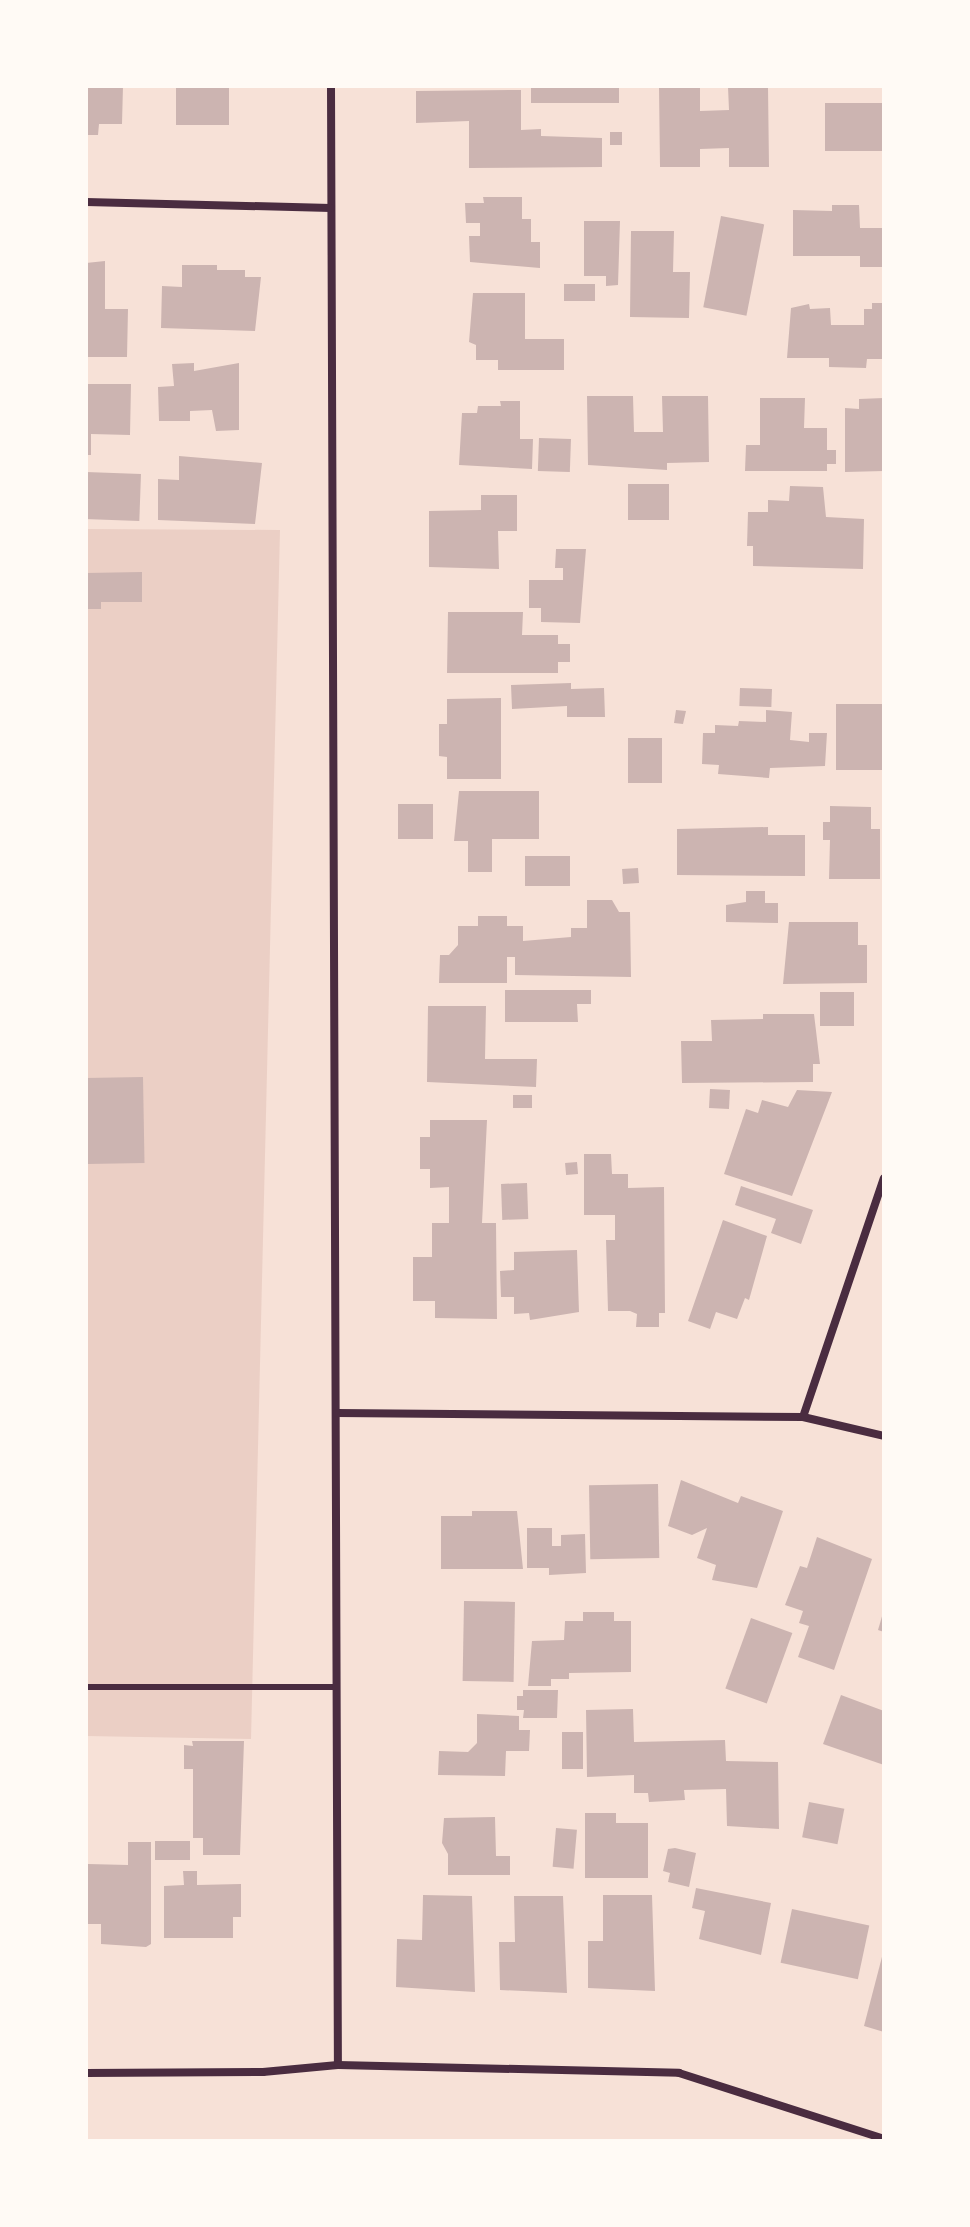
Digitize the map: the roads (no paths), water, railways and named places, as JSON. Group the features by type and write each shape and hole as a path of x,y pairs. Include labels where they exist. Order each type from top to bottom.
{"street":[{"path":"331,86 337,1413 334,1687 338,2065"},
{"path":"86,202 331,208"},
{"path":"803,1417 884,1178"},
{"path":"337,1413 803,1417 884,1436"},
{"path":"86,2073 263,2072 338,2065 679,2073 884,2139"}],"lane":[{"path":"86,1687 334,1687"}]}
